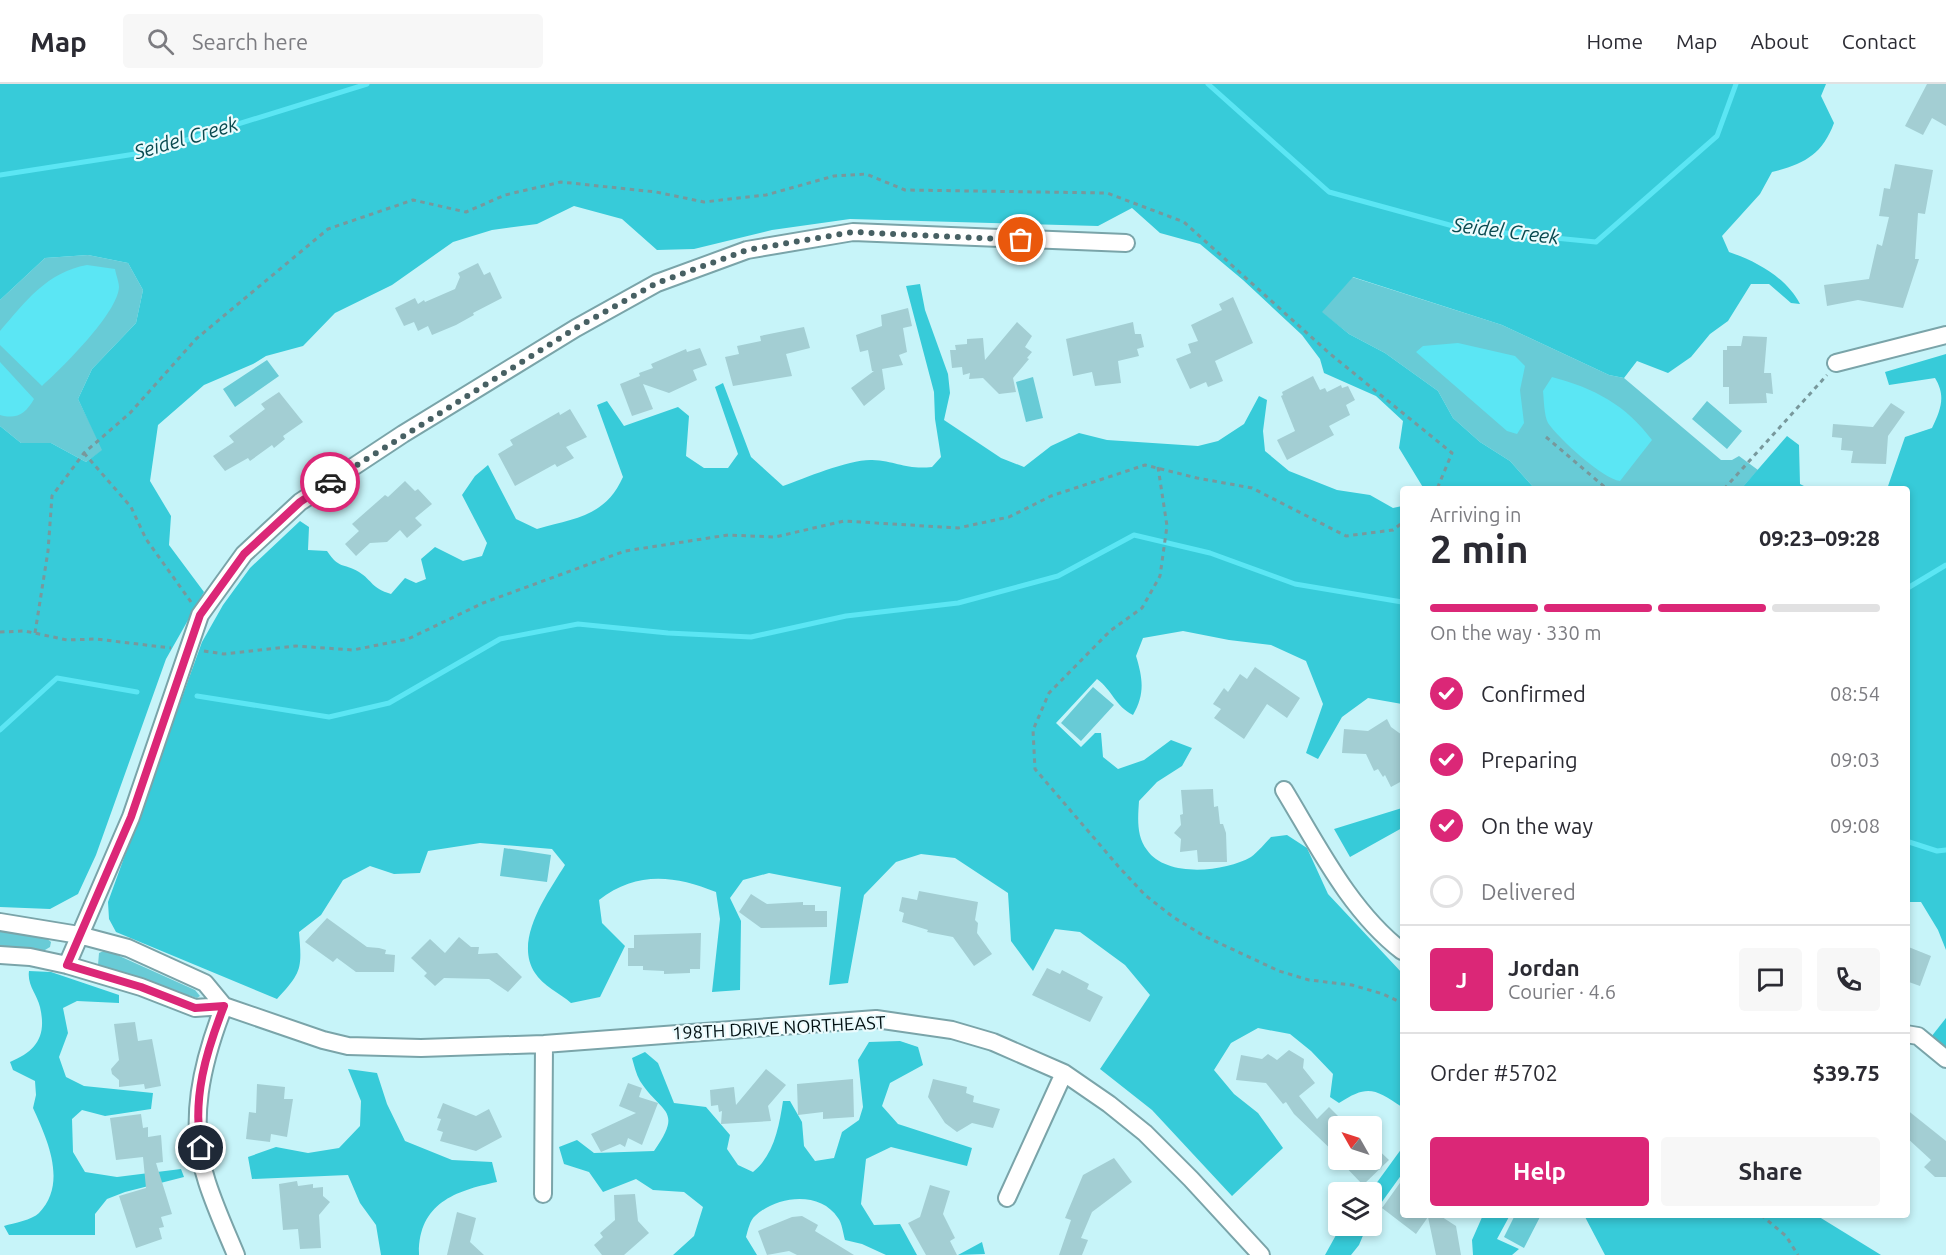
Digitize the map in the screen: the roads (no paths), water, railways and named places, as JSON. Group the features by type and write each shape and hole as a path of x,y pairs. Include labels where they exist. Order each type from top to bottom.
{"street":[{"path":"67,965 131,817 200,615 244,554 300,502 403,434 541,349 657,283 747,250 853,232 1126,243"},
{"path":"1836,363 1946,335"},
{"path":"1284,790 1339,881 1385,938 1400,949"},
{"path":"0,922 79,935 128,948 205,983 224,1006 208,1047 198,1095 198,1132 206,1180 236,1255"},
{"name":"198TH DRIVE NORTHEAST","path":"0,955 30,957 67,965 141,987 195,1008 224,1006 323,1040 348,1046 421,1048 544,1044 876,1019 952,1030 993,1042 1064,1073 1109,1104 1145,1133 1261,1255"},
{"path":"1910,1035 1918,1036 1946,1059"},
{"path":"543,1194 544,1044"},
{"path":"1007,1198 1064,1073"}],"waterway":[{"name":"Seidel Creek","path":"0,175 148,152 367,84"},
{"name":"Seidel Creek","path":"1208,84 1329,192 1464,229 1596,242 1717,136 1736,84"},
{"path":"197,696 329,717 389,703 500,639 578,624 668,633 751,637 846,616 958,603 1058,576 1134,535 1210,553 1295,584 1400,602"},
{"path":"1910,587 1946,565"},
{"path":"0,730 57,678 137,692"},
{"path":"1910,842 1937,851 1946,850"}]}
